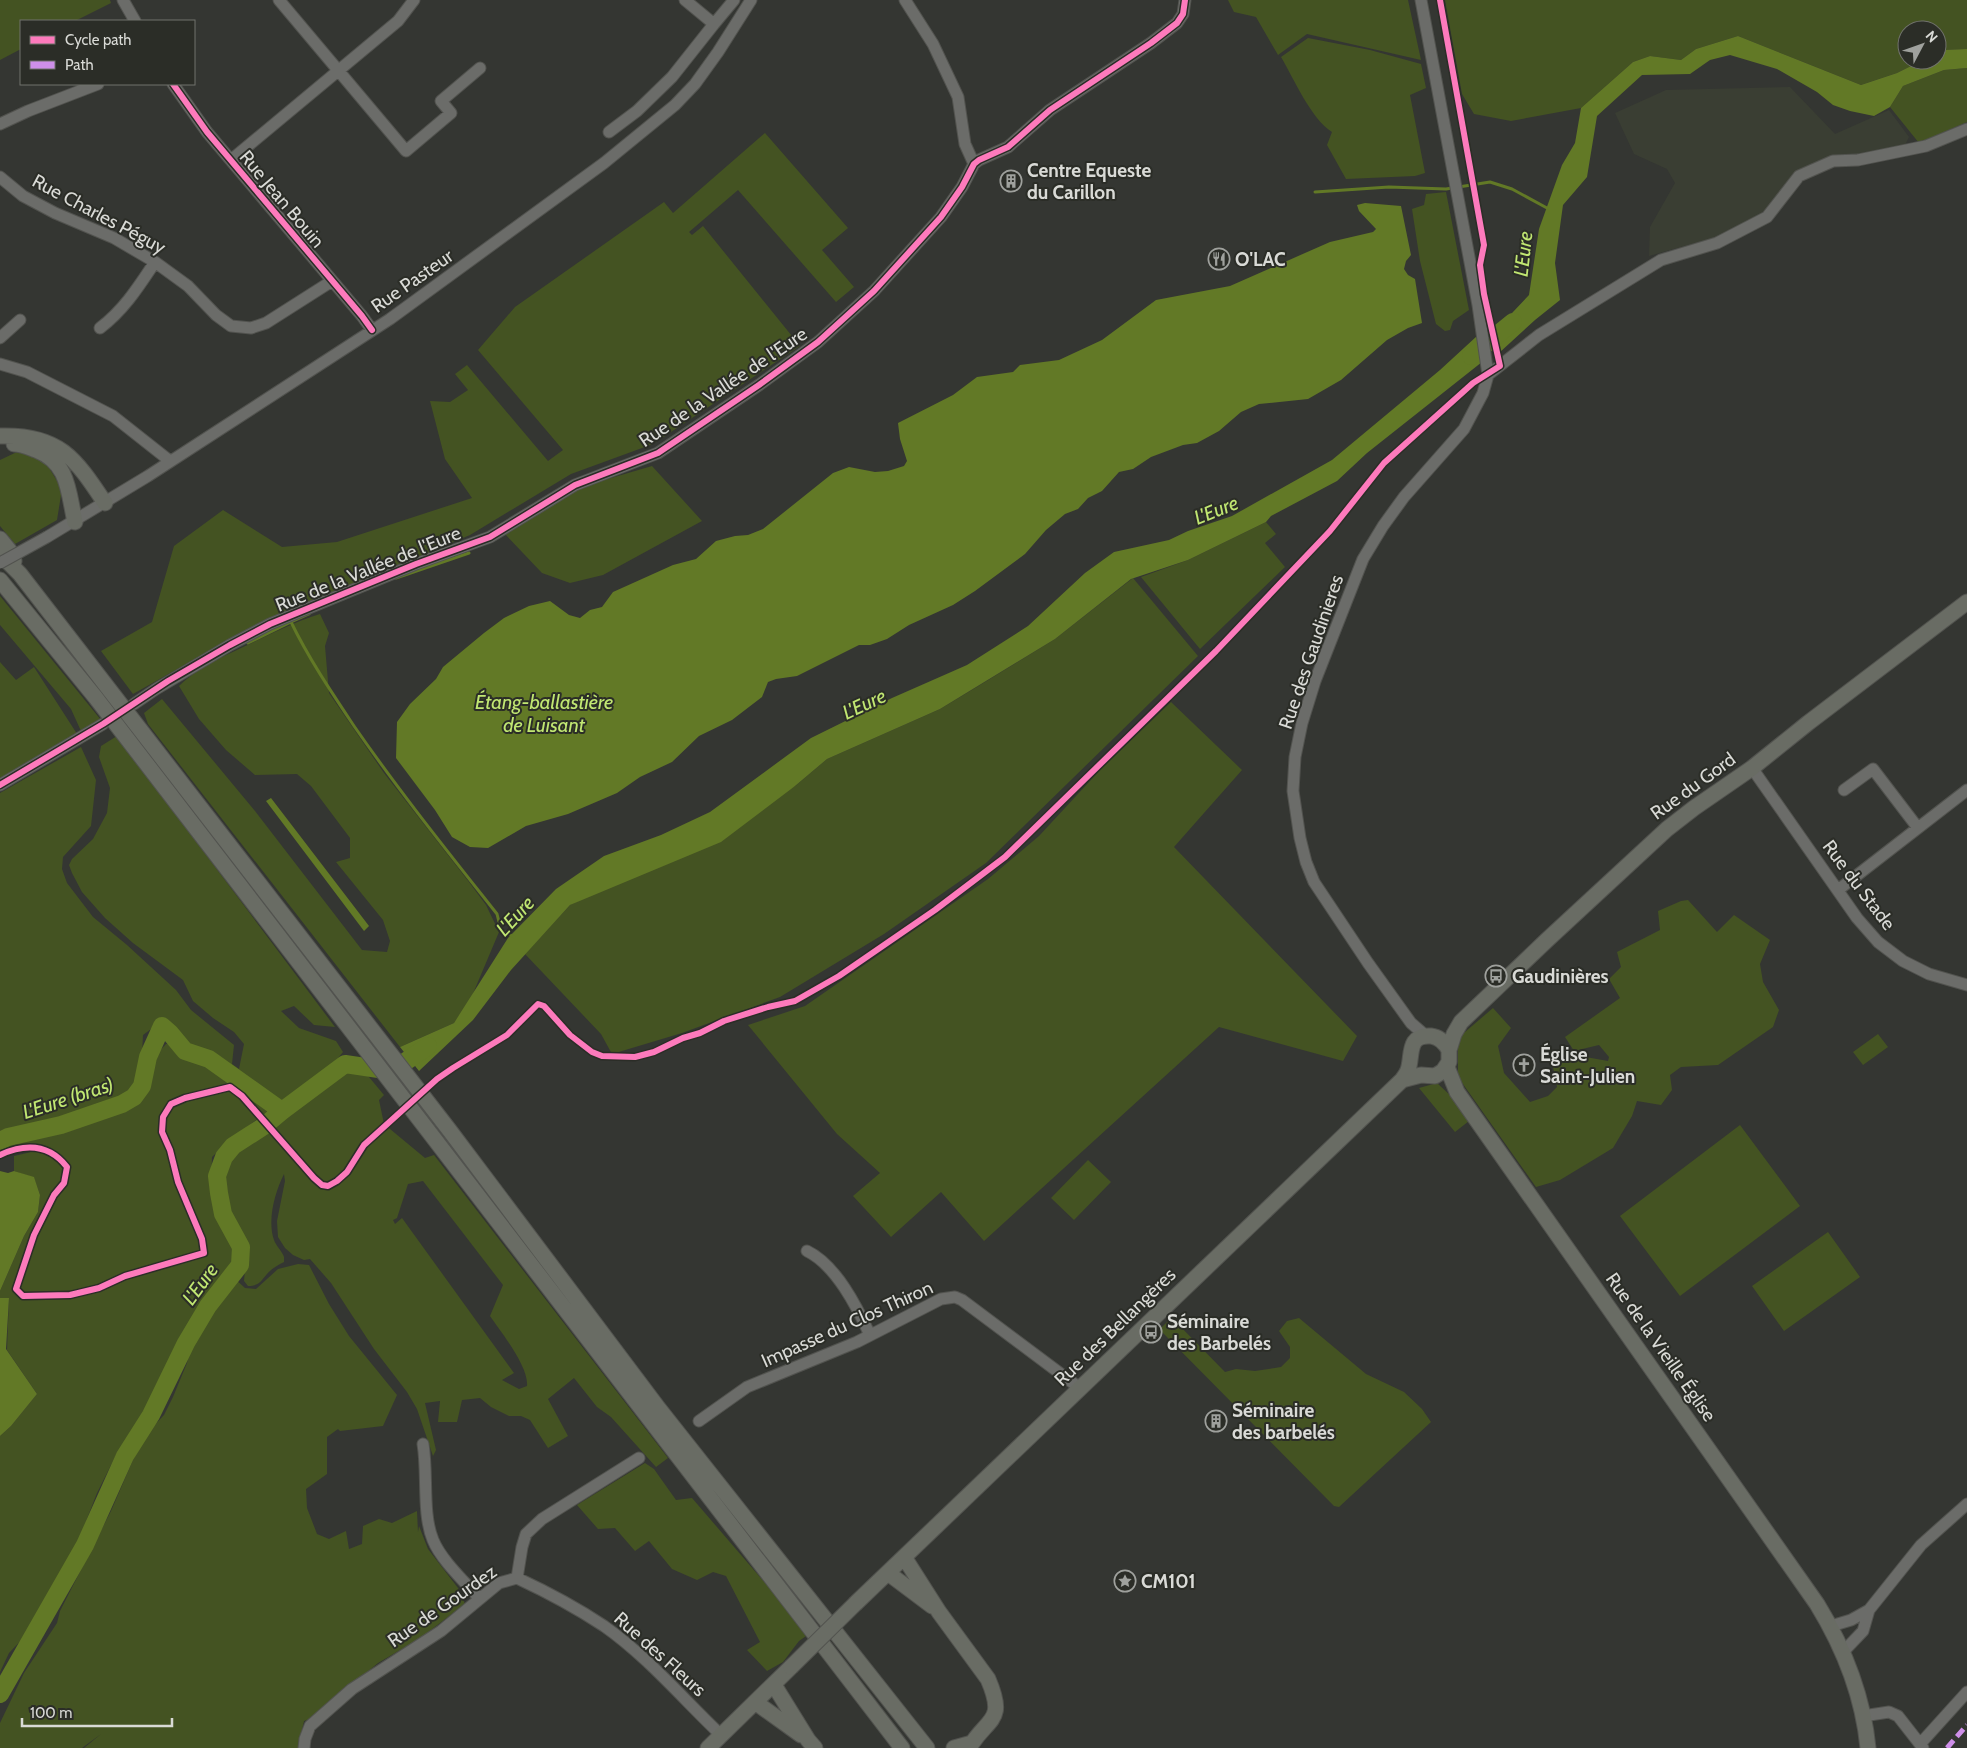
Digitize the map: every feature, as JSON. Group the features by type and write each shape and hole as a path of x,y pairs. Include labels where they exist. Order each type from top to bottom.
{"main road":[{"path":"0,436 37,438 59,448 77,466 105,503"},
{"path":"0,446 22,444 48,455 62,468 75,522"},
{"path":"0,539 9,550 20,574"},
{"path":"0,554 20,574 331,992 438,1142 717,1494 898,1710 927,1748"},
{"path":"0,580 331,992 450,1131 654,1414"},
{"name":"Rue du Gord","path":"1461,1022 1667,829 1752,768 1967,602"},
{"path":"1434,1073 1412,1067 1409,1056 1412,1045 1416,1041 1431,1037 1461,1022"},
{"path":"1402,1080 1434,1073 1449,1062 1449,1050 1454,1034 1461,1022"},
{"path":"1431,1037 1442,1040 1449,1050"},
{"path":"1402,1080 1410,1062"},
{"name":"Rue de la Vieille Église","path":"1434,1073 1457,1092 1817,1604 1831,1626 1843,1652 1864,1716 1868,1748"},
{"name":"Rue des Bellangères","path":"708,1748 856,1603 1402,1080"},
{"path":"717,1494 900,1746"},
{"path":"904,1557 939,1612 988,1680 993,1691 996,1713 992,1721 971,1745 954,1748"},
{"path":"888,1573 939,1612"},
{"path":"774,1685 811,1744"},
{"path":"755,1702 811,1744"},
{"path":"898,1710 929,1742 942,1748"}],"street":[{"path":"123,0 134,20"},
{"path":"279,0 406,151 451,112 441,101 480,68"},
{"path":"231,160 398,21 414,0"},
{"path":"686,0 714,24"},
{"path":"609,132 637,111 672,77 734,0"},
{"name":"Rue Pasteur","path":"0,563 75,522 372,330 440,284 604,163 654,123 695,84 751,0"},
{"path":"905,0 933,44 958,97 965,144 974,164 1008,147 1050,110 1151,43 1177,22 1183,14 1185,0"},
{"name":"Rue des Gaudinieres","path":"1421,0 1478,305 1488,374 1483,393 1464,428 1404,497 1382,526 1363,559 1315,681 1302,723 1295,757 1293,791 1300,838 1306,862 1314,882 1368,963 1411,1022 1431,1037"},
{"path":"0,124 95,85"},
{"name":"Rue Jean Bouin","path":"174,85 207,132 372,330"},
{"path":"1488,374 1539,335 1660,260 1716,243 1767,217 1800,176 1833,161 1858,160 1926,146 1967,129"},
{"name":"Rue de la Vallée de l'Eure","path":"134,704 230,645 270,624 416,564 490,537 575,485 658,453 759,385 825,336 874,291 941,217 962,187 974,164"},
{"name":"Rue Charles Péguy","path":"0,176 24,196 55,213 114,238 156,262 188,286 231,326 251,328 266,323 332,281"},
{"path":"100,328 114,318 129,301 156,262"},
{"path":"0,338 20,320"},
{"path":"0,364 27,372 106,412 170,461"},
{"path":"0,785 104,724"},
{"name":"Rue du Stade","path":"1752,768 1857,918 1878,942 1902,961 1929,974 1967,985"},
{"path":"1844,790 1873,769 1918,828"},
{"path":"1838,890 1967,791"},
{"path":"1411,1022 1412,1045"},
{"path":"808,1251 819,1256 833,1273 858,1309 870,1335"},
{"name":"Impasse du Clos Thiron","path":"699,1421 747,1387 770,1379 870,1335 941,1300 955,1297 962,1300 1081,1389"},
{"path":"423,1444 427,1464 428,1521 433,1541 443,1556 479,1598"},
{"name":"Rue de Gourdez","path":"304,1748 310,1726 322,1714 374,1674 441,1631 499,1582 517,1578 526,1534 542,1519 639,1458"},
{"path":"1831,1626 1851,1620 1869,1610 1921,1545 1967,1504"},
{"name":"Rue des Fleurs","path":"517,1578 604,1626 660,1674 721,1735"},
{"path":"1843,1652 1863,1631 1869,1610"},
{"path":"1864,1716 1888,1712 1898,1716 1922,1746 1967,1692"}],"shaded area":[{"path":"0,0 110,0 111,3 77,20 20,20 20,50 0,60"},
{"path":"1228,0 1408,0 1421,60 1307,34 1278,55 1256,17 1234,12"},
{"path":"1445,0 1967,0 1967,49 1947,50 1947,20 1897,20 1897,70 1903,70 1861,85 1738,36 1696,49 1681,60 1650,56 1633,62 1581,108 1511,121 1474,114 1462,94"},
{"path":"1308,38 1370,50 1421,64 1426,88 1410,95 1425,173 1415,176 1346,179 1327,145 1332,132 1324,126 1310,108 1281,57"},
{"path":"1967,68 1967,122 1919,143 1890,107 1903,86 1947,70"},
{"path":"1790,87 1835,134 1889,110 1909,137 1905,145 1797,174 1766,215 1724,235 1649,256 1650,227 1675,183 1667,169 1634,154 1615,113 1666,90"},
{"path":"765,133 848,228 822,250 854,287 836,302 738,190 689,232 692,235 703,226 800,346 653,444 571,474 470,535 247,630 133,694 101,651 152,622 174,546 223,510 282,547 337,542 472,498 445,459 430,401 450,402 468,390 455,374 467,365 548,461 563,450 478,350 515,307 664,202 673,213"},
{"path":"1446,192 1469,310 1453,321 1450,330 1445,331 1436,324 1420,261 1412,209 1424,205 1426,194"},
{"path":"19,451 46,463 62,489 57,520 15,544 0,526 0,460"},
{"path":"652,466 702,521 603,575 570,583 542,573 505,534 577,488"},
{"path":"1266,522 1276,534 1265,543 1285,567 1200,649 1141,577 1188,560"},
{"path":"1133,578 1198,656 986,863 884,934 780,997 682,1033 612,1054 601,1034 525,954 570,905 795,786 827,759 940,709 1055,639"},
{"path":"0,596 101,720 81,731 71,709 0,625"},
{"path":"320,614 329,633 325,646 329,693 384,773 486,905 499,932 469,1003 454,1023 400,1047 148,724 144,713 162,699 255,811 362,950 387,952 390,941 383,920 336,862 350,858 350,838 311,786 297,774 255,775 226,750 199,719 179,686 197,671 215,660 287,626"},
{"path":"0,662 16,680 34,667 79,737 0,780"},
{"path":"1171,702 1242,770 1174,847 1357,1036 1343,1061 1219,1027 984,1241 941,1192 891,1237 853,1196 880,1173 837,1134 748,1025 805,1006 988,879 1039,836 1102,768"},
{"path":"117,736 335,1027 314,1025 294,1006 281,1011 299,1028 336,1041 343,1052 329,1069 314,1077 271,1114 256,1120 231,1139 212,1157 211,1186 216,1210 236,1247 236,1261 193,1321 166,1379 116,1455 97,1493 67,1570 30,1631 9,1653 0,1672 0,1436 11,1426 37,1394 7,1350 9,1298 0,1298 0,1291 24,1236 38,1212 40,1195 34,1178 14,1171 14,1156 40,1150 50,1155 53,1151 26,1144 0,1151 0,793 81,747 96,780 91,826 63,857 62,869 67,883 93,917 176,990 191,1010 234,1045 232,1064 239,1069 244,1044 234,1032 193,1001 183,980 133,943 105,918 82,892 72,873 69,865 72,859 93,839 107,813 110,788 99,757 101,746","holes":["166,1018 178,1043 166,1044 153,1058 134,1107 141,1075 143,1035"]},
{"path":"1688,900 1717,932 1734,915 1770,940 1760,964 1763,982 1779,1010 1773,1027 1718,1065 1681,1067 1670,1075 1672,1090 1661,1105 1637,1101 1632,1116 1613,1148 1560,1180 1536,1187 1458,1077 1458,1038 1493,1008 1511,1028 1498,1046 1504,1073 1530,1102 1548,1096 1557,1087 1553,1067 1569,1054 1608,1061 1609,1057 1599,1045 1574,1051 1565,1037 1620,998 1609,979 1621,967 1617,952 1660,930 1658,911"},
{"path":"1878,1034 1888,1047 1863,1065 1853,1052"},
{"path":"346,1069 364,1071 384,1095 379,1100 384,1124 425,1158 434,1155 668,1458 656,1467 611,1417 597,1407 574,1378 548,1399 568,1436 548,1448 530,1420 521,1416 509,1416 491,1407 480,1398 462,1400 457,1422 438,1422 440,1401 425,1403 436,1450 433,1456 417,1409 407,1392 374,1349 331,1283 310,1259 304,1260 293,1255 285,1248 278,1237 277,1221 285,1181 284,1174 275,1198 271,1224 274,1240 284,1257 284,1262 270,1270 257,1284 248,1286 244,1281 245,1237 223,1202 222,1183 225,1162 239,1149 260,1138 267,1132 270,1124","holes":["423,1181 503,1285 490,1316 524,1369 527,1386 519,1389 502,1380 514,1373 402,1218 395,1224 393,1220 397,1218 408,1184"]},
{"path":"1437,1083 1451,1096 1469,1121 1455,1132 1419,1088"},
{"path":"1740,1125 1800,1206 1680,1296 1620,1216"},
{"path":"1088,1160 1111,1182 1074,1220 1051,1198"},
{"path":"1828,1232 1860,1277 1784,1331 1752,1286"},
{"path":"298,1264 309,1265 329,1304 349,1336 397,1395 383,1426 340,1431 338,1429 327,1437 327,1474 306,1489 307,1508 317,1534 329,1539 346,1531 349,1549 362,1544 363,1526 379,1519 392,1523 417,1511 418,1532 419,1526 428,1549 458,1588 465,1604 419,1639 378,1663 312,1718 304,1721 298,1748 84,1748 101,1734 82,1748 0,1748 0,1723 24,1673 57,1623 60,1611 111,1511 147,1433 164,1415 173,1397 187,1363 193,1335 234,1278 245,1288 256,1289 278,1269"},
{"path":"1299,1318 1366,1374 1404,1392 1422,1409 1431,1422 1339,1507 1334,1506 1162,1332 1161,1328 1169,1320 1174,1320 1225,1372 1236,1369 1255,1371 1281,1367 1290,1358 1290,1347 1279,1331 1287,1321"},
{"path":"645,1463 654,1469 676,1500 692,1498 809,1634 799,1641 783,1662 767,1671 747,1650 760,1642 726,1576 713,1572 697,1580 672,1569 649,1541 635,1551 615,1528 598,1529 577,1505"}],"water":[{"path":"1738,36 1861,85 1903,70 1944,70 1903,86 1890,107 1874,116 1833,105 1817,92 1777,69 1730,55 1710,60 1690,74 1642,75 1597,116 1587,177 1563,205 1555,263 1560,300 1499,353 1495,331 1529,295 1539,229 1562,165 1575,143 1581,108 1633,62 1650,56 1681,60 1696,49"},
{"path":"1967,49 1967,68 1947,70 1947,50"},
{"name":"Étang-ballastière de Luisant","path":"1365,203 1401,206 1411,255 1406,261 1404,269 1408,275 1415,279 1422,323 1408,328 1387,340 1341,380 1308,399 1259,404 1241,412 1219,431 1197,443 1183,445 1151,457 1133,469 1119,472 1102,491 1088,498 1078,509 1065,514 1046,530 1025,554 953,605 909,625 887,639 870,645 859,645 797,676 768,682 762,697 732,720 699,736 672,762 640,777 617,793 568,814 526,826 488,848 470,847 452,837 435,810 396,758 397,722 410,704 436,679 443,667 504,618 529,606 550,601 569,615 580,618 590,610 602,607 613,592 673,565 696,559 716,541 748,535 763,529 833,473 849,467 875,472 888,471 904,466 907,461 900,439 898,423 953,395 977,377 1013,372 1020,365 1059,360 1102,340 1156,300 1230,286 1330,242 1373,232 1376,229 1359,211 1357,205"},
{"path":"1477,336 1482,362 1367,453 1337,481 1271,516 1266,522 1188,560 1131,579 1055,639 940,709 827,759 795,786 721,842 570,905 511,970 473,1020 419,1071 400,1047 454,1023 508,938 556,889 604,856 661,835 710,812 811,738 892,698 967,665 1028,626 1085,573 1114,552 1169,540 1188,531 1232,516 1332,460 1440,370"},
{"path":"271,798 369,926 364,931 266,801"},
{"path":"0,1171 8,1173 14,1171 34,1177 40,1195 38,1212 24,1236 0,1291"},
{"path":"0,1298 9,1298 6,1349 37,1394 11,1426 0,1436"}],"waterway":[{"path":"1315,192 1389,187 1446,189 1490,182 1512,189 1547,208"},
{"name":"L'Eure","path":"1471,356 1513,322"},
{"path":"396,578 469,553"},
{"path":"309,614 291,622 329,688 388,774 497,914 501,930 514,937"},
{"path":"248,643 291,622"},
{"name":"L'Eure (bras)","path":"0,1141 8,1137 61,1125 122,1104 134,1097 142,1086 148,1057 162,1026 185,1051 209,1059 282,1111"},
{"name":"L'Eure","path":"0,1694 85,1545 125,1456 151,1415 186,1343 208,1306 240,1265 241,1247 223,1214 219,1193 217,1176 224,1157 233,1146 264,1126 345,1064 392,1071 428,1046"}],"marked path":[{"path":"1947,1748 1967,1725"}],"cycle path":[{"path":"0,785 103,724 168,681 270,624 416,564 490,537 575,485 658,453 759,385 818,342 874,291 941,217 962,187 974,164 1008,147 1050,110 1151,43 1177,23 1183,14 1185,0"},
{"path":"0,1155 28,1147 36,1148 53,1154 67,1167 64,1183 54,1195 34,1235 16,1289 23,1296 70,1295 99,1288 125,1276 204,1253 202,1239 178,1182 170,1150 162,1132 163,1117 171,1104 185,1098 230,1087 242,1096 314,1178 322,1185 328,1186 347,1172 364,1145 437,1079 507,1035 538,1004 544,1006 570,1035 592,1052 602,1056 635,1057 654,1052 724,1021 768,1007 795,1001 839,976 935,910 1005,857 1216,651 1330,531 1384,463 1473,383 1500,366 1484,294 1480,265 1484,245 1440,0"},
{"path":"174,85 207,132 372,330"}],"place":[{"name":"Centre Equeste du Carillon","path":"1011,181"},
{"name":"O'LAC","path":"1219,259"},
{"name":"Gaudinières","path":"1496,976"},
{"name":"Église Saint-Julien","path":"1524,1065"},
{"name":"Séminaire des Barbelés","path":"1151,1332"},
{"name":"Séminaire des barbelés","path":"1216,1421"},
{"name":"CM101","path":"1125,1581"}]}
